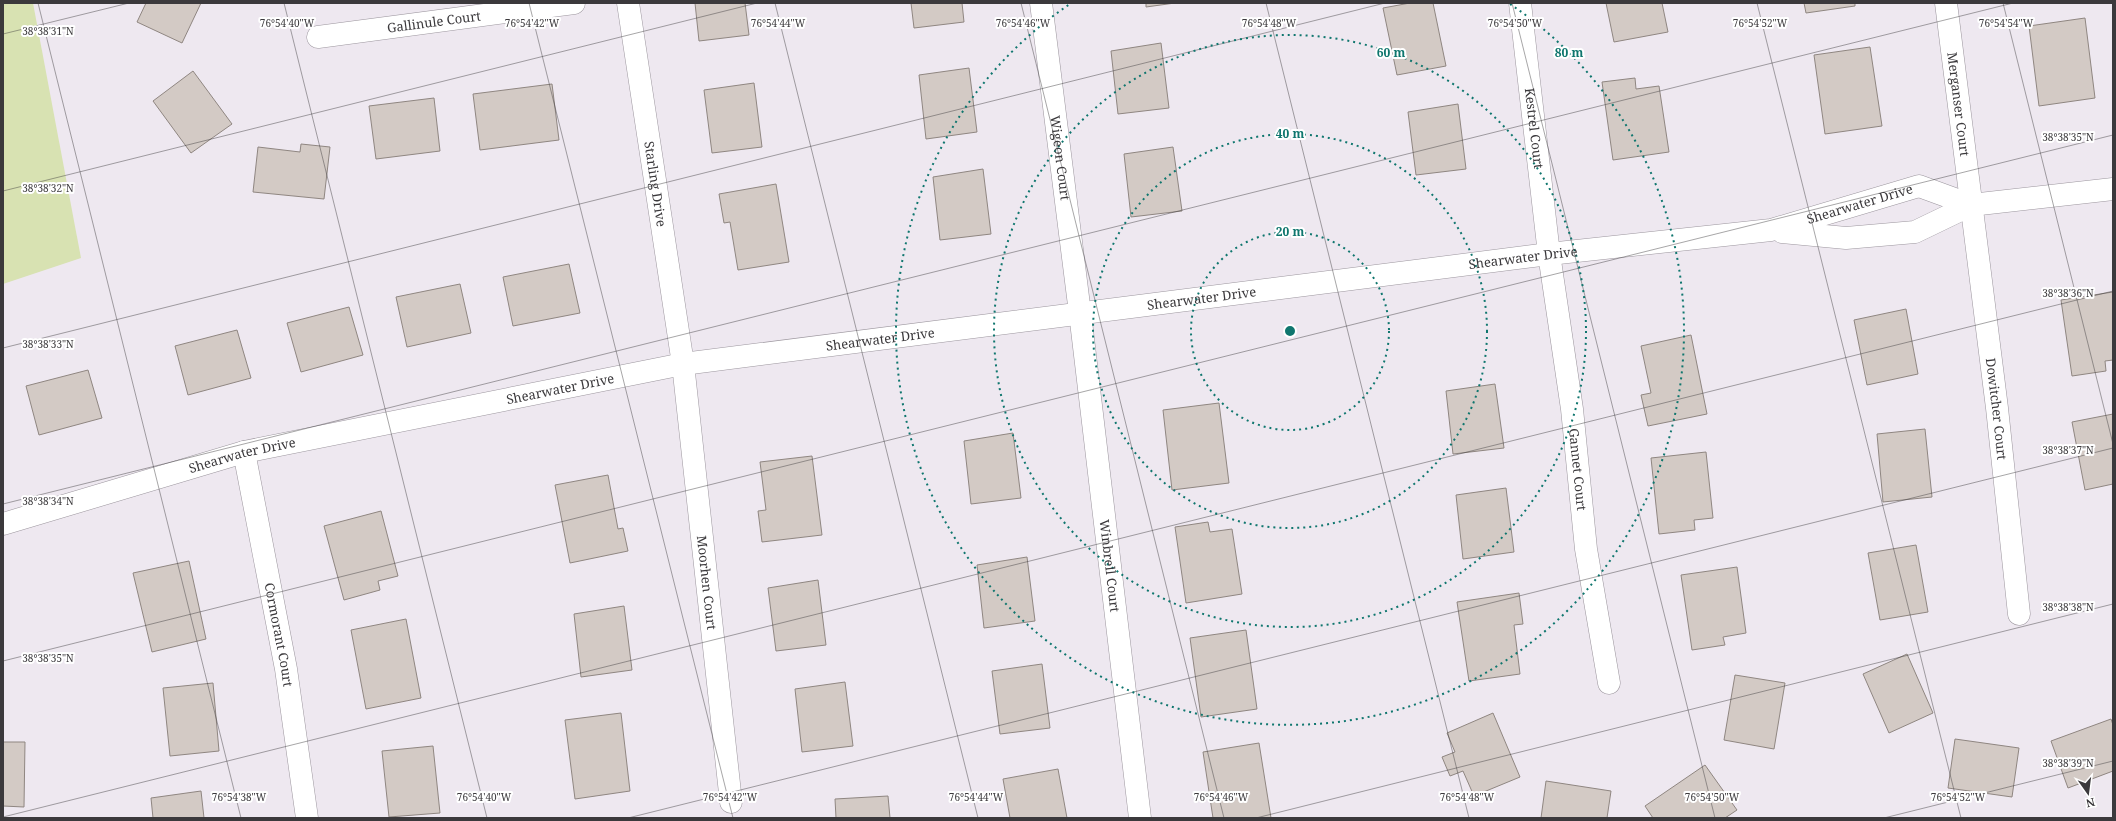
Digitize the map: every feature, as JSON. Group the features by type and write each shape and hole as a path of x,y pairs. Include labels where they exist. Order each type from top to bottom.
{"street":[{"name":"Gallinule Court","path":"318,37 574,3"},
{"name":"Starling Drive","path":"628,3 683,364"},
{"name":"Wigeon Court","path":"1041,3 1080,313"},
{"name":"Kestrel Court","path":"1520,3 1549,254"},
{"name":"Merganser Court","path":"1946,3 1971,205"},
{"name":"Shearwater Drive","path":"3,524 244,452 683,364 1549,254 1771,230 1919,186 1971,205"},
{"name":"Shearwater Drive","path":"1771,230 1846,238 1915,232 1971,205 2113,189"},
{"name":"Dowitcher Court","path":"1971,205 1997,408 2019,614"},
{"name":"Gannet Court","path":"1549,254 1572,409 1586,549 1609,683"},
{"name":"Winbrell Court","path":"1080,313 1140,818"},
{"name":"Moorhen Court","path":"683,364 731,802"},
{"name":"Cormorant Court","path":"244,452 286,669 307,818"}],"green space":[{"path":"3,3 33,3 81,258 3,284"}],"building":[{"path":"146,3 201,3 182,43 137,22"},
{"path":"695,3 745,3 749,35 699,41"},
{"path":"911,3 962,3 964,22 914,28"},
{"path":"1146,3 1175,3 1146,7"},
{"path":"1410,3 1433,3 1446,66 1397,75 1383,8"},
{"path":"1606,3 1662,3 1668,32 1614,42"},
{"path":"1804,3 1855,3 1855,6 1806,13"},
{"path":"2085,18 2095,98 2039,106 2029,26"},
{"path":"1161,43 1169,108 1118,114 1111,51"},
{"path":"1870,47 1882,126 1825,134 1814,55"},
{"path":"969,68 977,132 926,139 919,75"},
{"path":"193,71 232,124 191,153 153,101"},
{"path":"1635,78 1636,89 1659,86 1669,152 1613,160 1602,82"},
{"path":"754,83 762,147 712,153 704,90"},
{"path":"552,84 559,140 480,150 473,94"},
{"path":"434,98 440,151 376,159 369,106"},
{"path":"1458,104 1466,169 1416,175 1408,112"},
{"path":"301,144 330,147 324,199 253,192 258,147 300,152"},
{"path":"1173,147 1182,211 1131,217 1124,154"},
{"path":"983,169 991,234 940,240 933,177"},
{"path":"776,184 789,262 738,270 730,222 724,223 719,194"},
{"path":"569,264 580,313 513,326 503,277"},
{"path":"460,284 471,333 407,347 396,297"},
{"path":"2113,292 2113,360 2105,361 2106,371 2072,376 2061,300"},
{"path":"349,307 363,355 301,372 287,323"},
{"path":"1906,309 1918,374 1867,385 1854,320"},
{"path":"237,330 251,378 188,395 175,346"},
{"path":"1691,335 1707,414 1648,426 1641,395 1651,393 1641,346"},
{"path":"88,370 102,418 39,435 26,386"},
{"path":"1495,384 1504,448 1453,454 1446,391"},
{"path":"1219,403 1229,483 1172,490 1163,410"},
{"path":"2113,414 2113,484 2085,490 2072,422"},
{"path":"1925,429 1932,497 1883,502 1877,434"},
{"path":"1013,433 1021,498 971,504 964,441"},
{"path":"1706,452 1713,518 1694,520 1695,530 1659,534 1651,458"},
{"path":"812,456 822,535 762,542 758,511 766,510 760,462"},
{"path":"608,475 618,529 623,528 628,551 570,563 555,485"},
{"path":"1506,488 1514,552 1463,559 1456,495"},
{"path":"381,511 398,576 378,581 380,590 344,600 324,526"},
{"path":"1208,522 1210,532 1232,529 1242,594 1186,603 1175,527"},
{"path":"1916,545 1928,612 1880,620 1868,553"},
{"path":"1027,557 1035,621 984,628 977,565"},
{"path":"189,561 206,639 152,652 133,573"},
{"path":"1737,567 1746,633 1723,637 1725,645 1692,650 1681,575"},
{"path":"818,580 826,645 776,651 768,588"},
{"path":"1519,593 1523,624 1514,625 1520,674 1469,681 1457,602"},
{"path":"624,606 632,670 581,677 574,614"},
{"path":"406,619 421,698 366,709 351,630"},
{"path":"1246,630 1257,709 1201,717 1190,638"},
{"path":"1907,654 1933,713 1889,733 1863,674"},
{"path":"1042,664 1050,728 1000,734 992,671"},
{"path":"1735,675 1785,683 1774,749 1724,740"},
{"path":"845,682 853,746 802,752 795,689"},
{"path":"213,683 219,751 170,756 163,688"},
{"path":"621,713 630,791 575,799 565,720"},
{"path":"1493,713 1520,777 1474,796 1463,771 1450,776 1442,757 1455,752 1447,733"},
{"path":"2111,719 2113,725 2113,771 2068,788 2051,741"},
{"path":"1955,739 2019,748 2012,797 1948,788"},
{"path":"3,742 25,742 24,807 3,806"},
{"path":"1259,743 1271,818 1213,818 1203,752"},
{"path":"433,746 440,813 389,817 382,751"},
{"path":"1705,765 1737,810 1725,818 1653,818 1645,806"},
{"path":"1058,769 1067,818 1010,818 1003,779"},
{"path":"1546,781 1611,791 1607,818 1541,818"},
{"path":"201,791 204,818 153,818 151,798"},
{"path":"888,796 890,818 836,818 835,799"}]}
